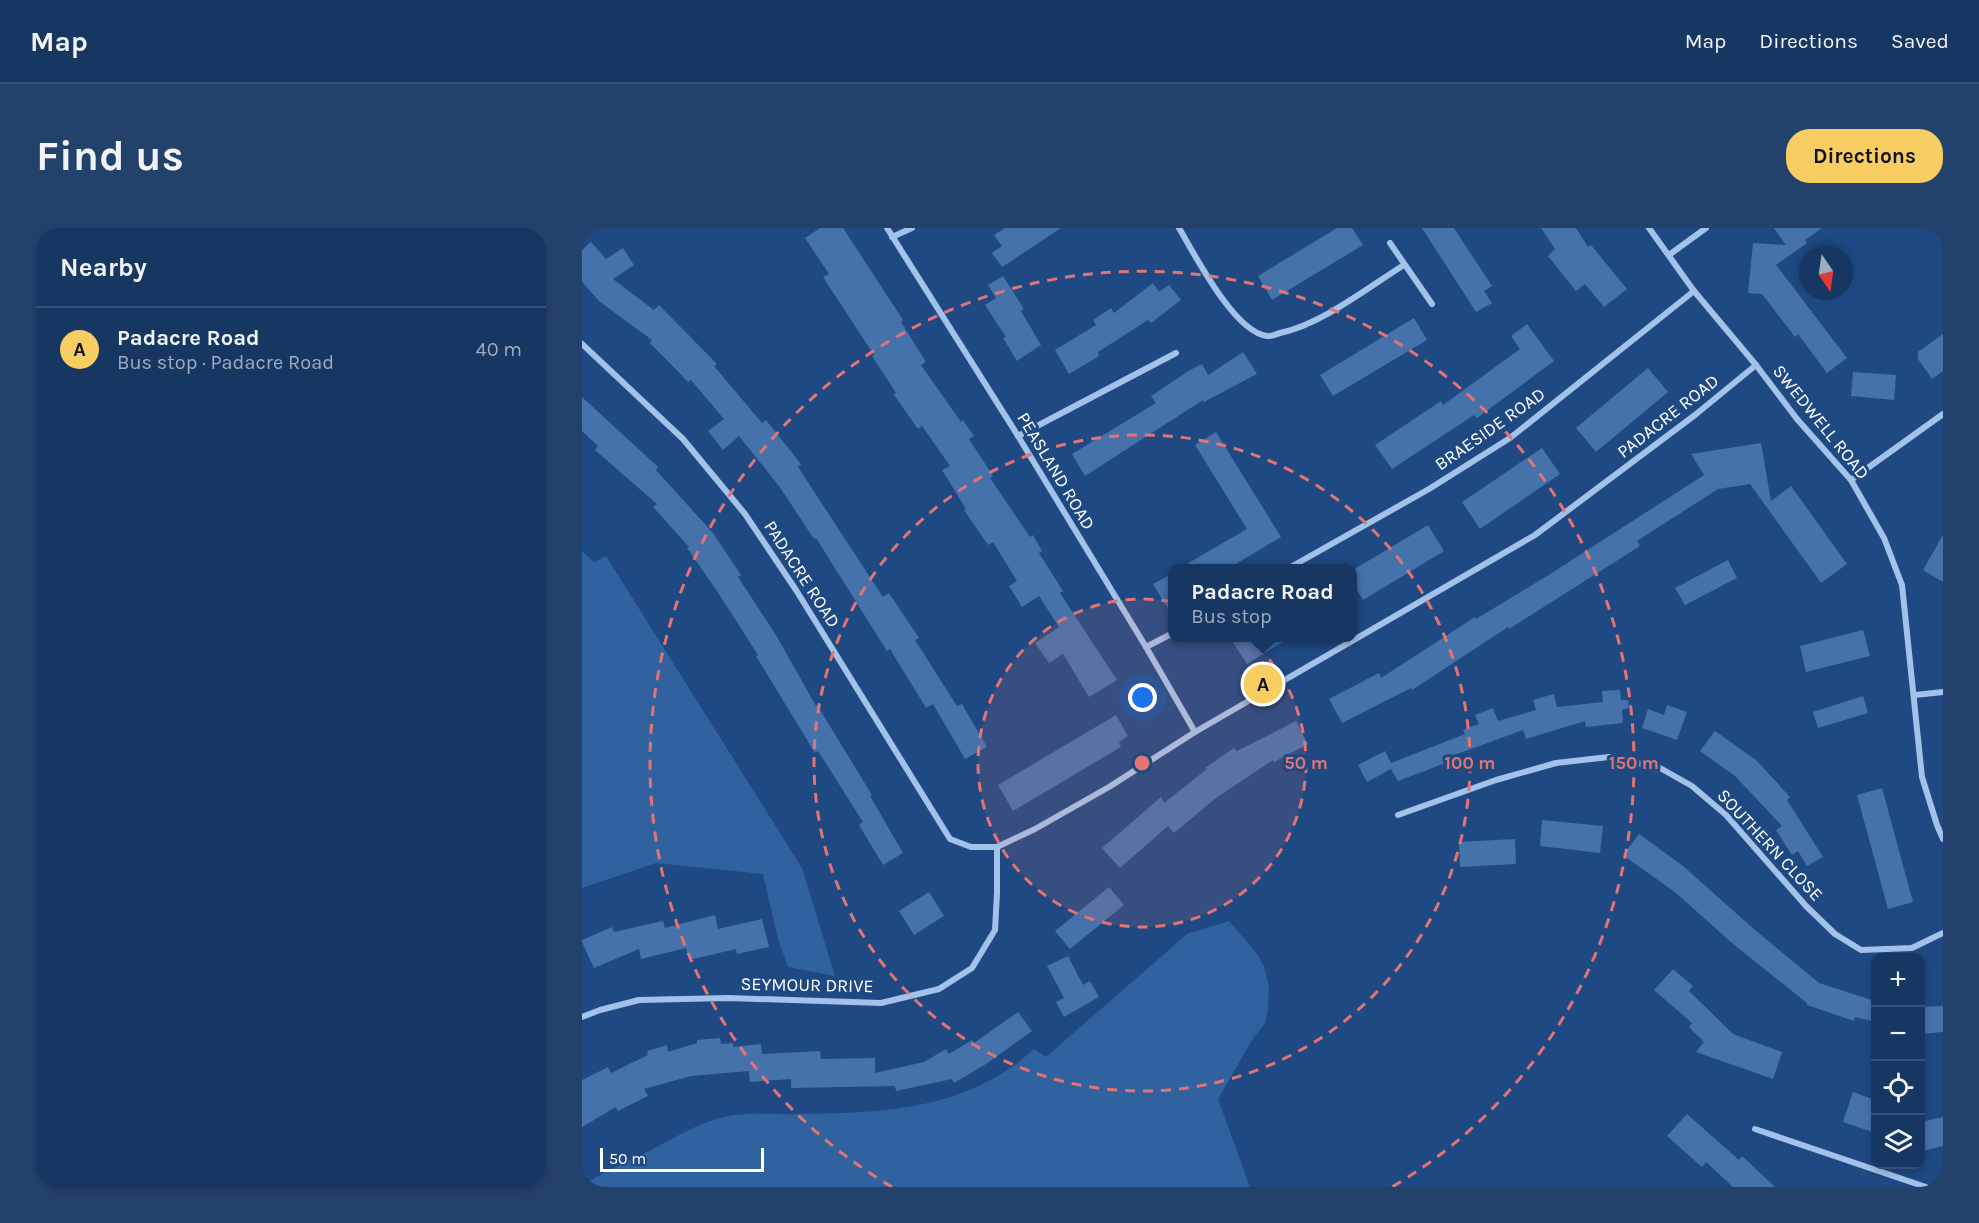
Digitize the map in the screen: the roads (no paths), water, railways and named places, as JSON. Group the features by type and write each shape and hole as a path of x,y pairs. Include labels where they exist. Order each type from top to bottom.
{"street":[{"name":"PEASLAND ROAD","path":"887,228 1018,436 1195,732"},
{"path":"892,237 912,228"},
{"path":"1179,228 1214,287 1239,320 1267,336 1288,332 1316,321 1404,265"},
{"name":"SWEDWELL ROAD","path":"1649,228 1694,291 1797,418 1851,480 1884,538 1902,585 1922,777 1943,839"},
{"path":"1669,255 1706,228"},
{"path":"1390,243 1432,304"},
{"name":"BRAESIDE ROAD","path":"1296,564 1429,489 1510,438 1694,291"},
{"name":"PADACRE ROAD","path":"582,344 683,439 745,514 950,839 970,847 997,847 1035,830 1195,732 1350,642"},
{"path":"1018,436 1176,353"},
{"name":"PADACRE ROAD","path":"1357,638 1535,535 1695,415 1756,365"},
{"path":"1851,480 1943,414"},
{"path":"1146,647 1168,636"},
{"path":"1915,695 1943,692"},
{"name":"SOUTHERN CLOSE","path":"1398,815 1496,780 1556,763 1609,757 1660,768 1692,786 1726,814 1806,906 1835,934 1861,950 1912,948 1943,933"},
{"name":"SEYMOUR DRIVE","path":"582,1017 639,1000 728,998 880,1003 939,989 972,968 995,930 997,847"},
{"path":"1755,1129 1926,1187"}],"place":[{"name":"Padacre Road","path":"1263,684"}]}
